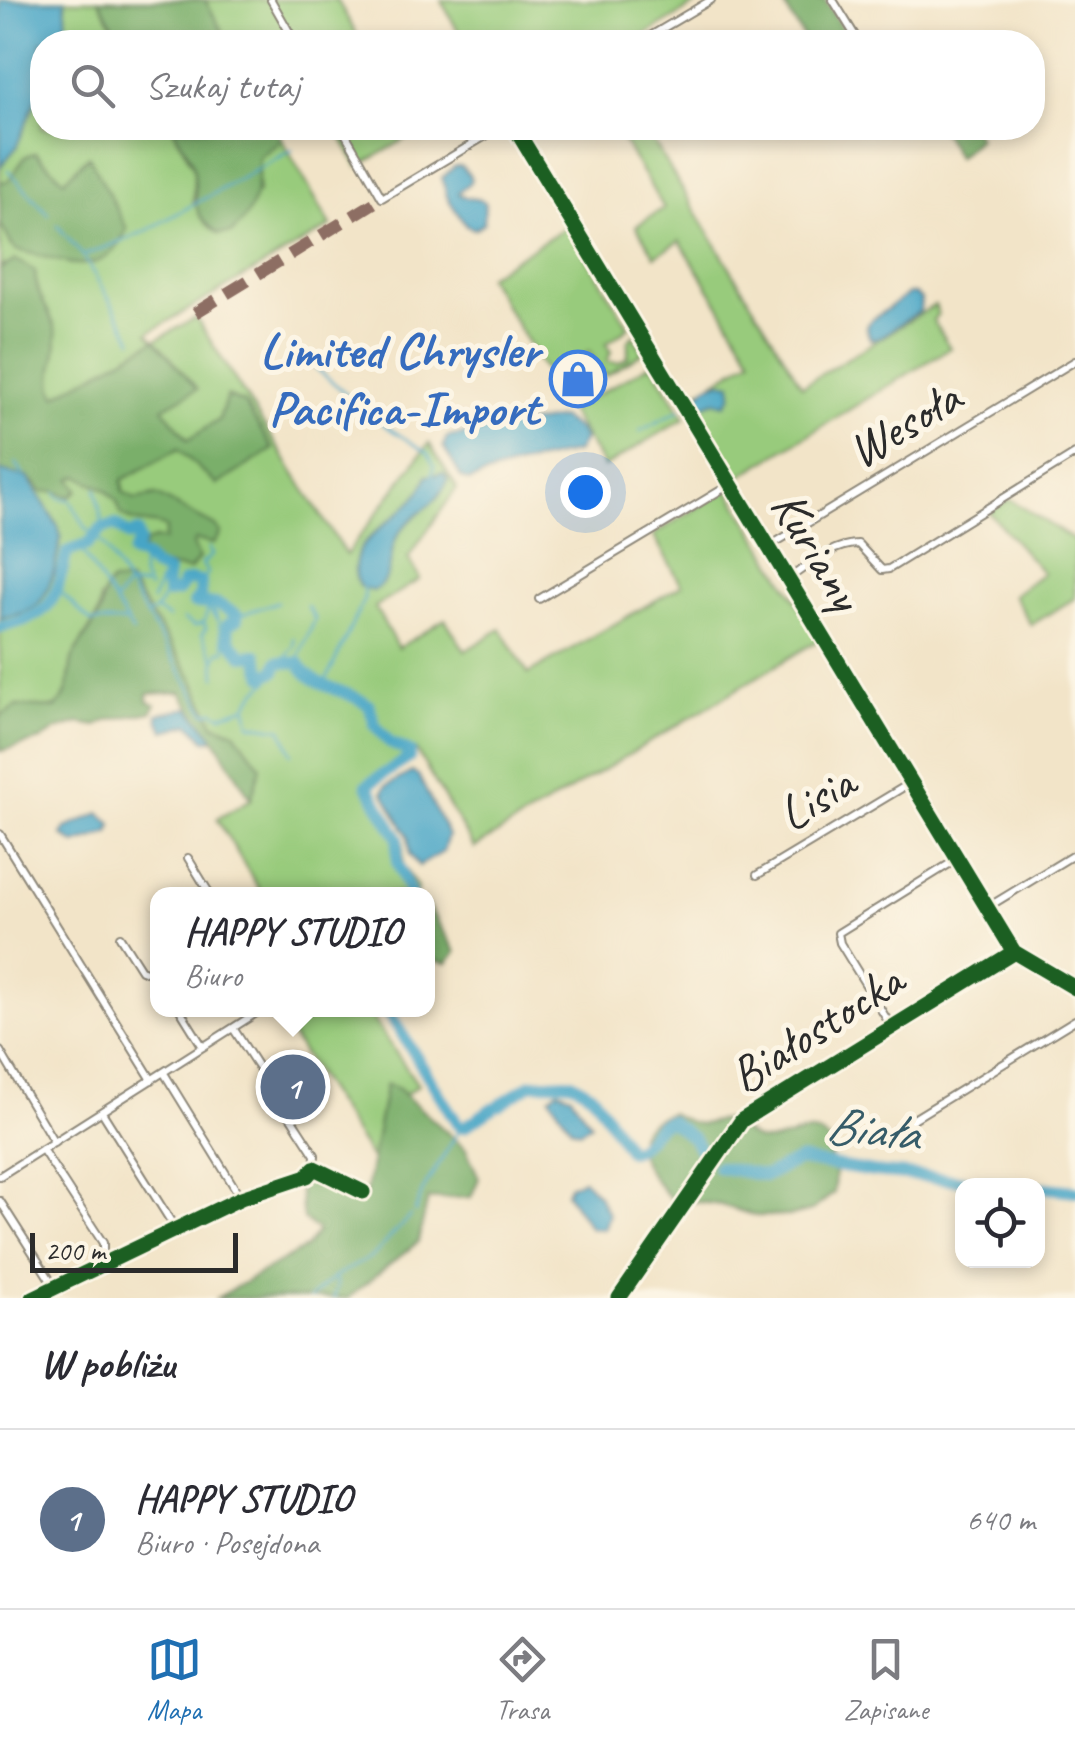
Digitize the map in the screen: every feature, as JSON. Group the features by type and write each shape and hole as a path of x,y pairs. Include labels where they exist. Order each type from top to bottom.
{"street":[{"path":"271,0 288,30"},
{"path":"660,30 711,0"},
{"path":"833,0 852,30"},
{"path":"349,140 382,198 478,140"},
{"name":"Kuriany","path":"523,140 1014,952 1075,988"},
{"name":"Wesoła","path":"768,547 1075,360"},
{"path":"788,579 837,547 852,543 858,544 882,570 889,569 1075,454"},
{"path":"539,600 730,484"},
{"name":"Lisia","path":"757,875 912,782"},
{"path":"0,834 152,1080"},
{"path":"988,907 1075,854"},
{"path":"188,858 206,887"},
{"path":"891,1026 840,943 838,933 959,858"},
{"path":"120,937 141,970 150,973"},
{"name":"Białostocka","path":"619,1298 742,1120 1014,952"},
{"path":"184,1017 203,1047"},
{"path":"0,1176 250,1017"},
{"path":"894,1131 1075,1020"},
{"path":"34,1298 241,1198 302,1179 314,1168 315,1155 234,1028"},
{"path":"0,1051 54,1142"},
{"path":"164,1073 241,1198"},
{"path":"102,1112 175,1228"},
{"path":"42,1149 103,1243 98,1266"},
{"path":"314,1168 362,1192"},
{"path":"0,1201 54,1286"}],"green space":[{"path":"0,0 98,0 116,30 30,30 30,140 179,140 194,169 193,203 258,193 258,157 282,140 331,226 148,333 155,340 56,396 51,387 56,333 36,286 3,265 0,269 0,225 11,245 71,264 64,180 36,153 0,197"},
{"path":"98,0 205,0 221,30 116,30"},
{"path":"205,0 337,0 354,30 221,30"},
{"path":"441,0 703,0 653,30 457,30"},
{"path":"825,0 844,30 799,30 783,3"},
{"path":"180,140 282,140 259,157 254,199 232,233 219,234 199,213 188,154"},
{"path":"343,140 404,140 358,167"},
{"path":"622,140 652,140 802,386 935,305 938,314 933,320 950,348 734,480 684,401 752,358 680,241 655,256 636,226 664,208"},
{"path":"947,140 976,140 957,157"},
{"path":"35,153 64,180 89,156 127,229 105,258 93,263 65,262 16,250 11,244 0,225 0,182 8,181 26,156"},
{"path":"568,226 629,327 606,344 611,352 607,361 618,363 628,357 628,341 633,335 643,352 606,376 589,352 548,376 487,276"},
{"path":"16,260 35,271 38,290 54,324 57,340 52,381 56,396 155,340 197,389 163,408 188,440 219,420 227,396 244,403 273,449 217,485 178,449 122,480 123,492 135,499 156,495 215,526 221,533 214,544 196,540 193,544 199,558 190,570 155,565 143,552 144,543 164,540 166,528 127,518 110,494 78,476 71,479 78,490 70,497 53,491 41,492 34,482 0,483 0,269"},
{"path":"196,318 346,555 429,443 457,488 408,558 420,579 375,607 398,648 445,619 465,651 501,629 528,674 682,585 653,535 728,489 820,639 474,848 416,750 397,742 410,752 409,758 367,785 403,840 403,865 416,887 258,887 217,819 251,799 260,767 235,732 214,724 192,677 129,582 100,598 94,621 74,656 61,702 55,708 17,706 0,716 0,468 77,473 104,483 122,503 156,495 135,499 123,492 122,480 178,449 273,449 245,404 227,396 219,420 189,440 162,408 197,389 155,340"},
{"path":"649,365 685,418 604,467 569,411"},
{"path":"1010,499 1075,541 1075,598 1031,625 1013,595 1043,573 989,512"},
{"path":"112,582 129,582 192,677 214,724 235,732 261,767 251,799 181,692 148,694 148,701 156,705 151,712 97,726 78,723 41,740 0,751 0,716 17,706 55,708 61,702 73,657 99,615 104,592"},
{"path":"435,918 456,952 447,963 435,960"},
{"path":"280,1017 374,1017 418,1085 405,1095 386,1084 372,1160"},
{"path":"386,1084 397,1088 466,1149 479,1178 471,1197 428,1199 418,1242 348,1298 217,1298 306,1247 318,1231 303,1219 299,1188 311,1177 365,1196"},
{"path":"671,1113 697,1124 729,1121 758,1140 777,1140 807,1132 824,1136 831,1144 834,1193 811,1211 791,1216 756,1216 721,1205 670,1198 643,1162 639,1139 643,1129 654,1120"}],"water":[{"path":"0,0 65,0 67,30 30,30 30,114 16,148 0,167"},
{"path":"455,166 461,166 471,177 470,183 458,193 485,203 484,223 475,229 466,226 447,197 442,178"},
{"path":"908,294 921,299 920,311 877,339 870,339 866,327 869,322"},
{"path":"721,381 732,383 732,395 726,404 715,401 689,406 707,386"},
{"path":"561,418 584,439 577,452 469,481 461,477 443,446 447,437"},
{"path":"0,471 28,477 58,526 61,537 54,572 61,570 63,552 87,545 68,555 67,572 59,578 53,573 46,594 36,606 0,618"},
{"path":"443,473 448,479 444,489 399,533 384,582 372,591 359,586 355,568 368,540 409,504 427,476"},
{"path":"189,708 213,736 211,740 205,740 190,724 165,731 158,720 158,714"},
{"path":"412,772 418,775 448,835 443,852 419,866 410,855 408,836 383,792 386,786"},
{"path":"100,813 112,824 110,833 75,844 62,835 66,828"},
{"path":"558,1090 571,1095 591,1124 580,1131 571,1128 550,1097"},
{"path":"583,1179 609,1215 604,1229 590,1228 566,1193 569,1186"}],"waterway":[{"path":"57,225 83,256 144,232 292,150"},
{"path":"8,170 49,215"},
{"path":"85,259 133,339"},
{"path":"313,366 387,427 428,453 434,466 432,476"},
{"path":"640,431 680,410"},
{"path":"16,463 23,475"},
{"path":"96,489 103,527"},
{"path":"56,493 70,500 86,528 103,544 206,713 214,711 221,715 246,707 269,681 267,677"},
{"name":"Biała","path":"0,627 32,617 50,603 67,552 87,545 101,529 116,525 129,536 137,532 139,541 133,554 145,557 153,567 168,573 168,593 179,591 183,582 201,582 200,596 194,603 218,604 237,615 237,620 227,625 230,640 243,656 257,655 264,676 275,671 278,662 299,663 320,683 369,705 375,725 390,743 410,752 409,758 367,785 398,838 397,862 407,887"},
{"path":"201,582 208,573 202,564 212,555 209,548"},
{"path":"81,549 133,632"},
{"path":"142,557 142,576 149,589"},
{"path":"152,601 164,572"},
{"path":"115,602 128,585"},
{"path":"325,683 364,599 363,585"},
{"path":"128,586 144,586"},
{"path":"202,589 209,605 202,634 215,659 216,677"},
{"path":"58,590 91,622 124,622"},
{"path":"147,615 155,611 167,592"},
{"path":"234,613 243,614 277,602"},
{"path":"212,605 217,618"},
{"path":"297,663 315,619 307,606"},
{"path":"209,609 218,621 225,648 217,658"},
{"path":"157,611 168,618"},
{"path":"183,619 194,626 204,623"},
{"path":"283,661 294,647 294,638"},
{"path":"247,708 250,724 282,729 292,754"},
{"name":"Biała","path":"391,1017 459,1126 464,1127 493,1108"},
{"name":"Biała","path":"499,1105 531,1084 567,1082"},
{"name":"Biała","path":"572,1082 593,1095 629,1151 670,1121 694,1139 705,1159"},
{"path":"415,1212 423,1190 461,1127"},
{"name":"Biała","path":"718,1167 765,1176 799,1160 955,1180"},
{"name":"Biała","path":"1045,1188 1075,1191"},
{"path":"310,1298 334,1277 373,1256 410,1216"},
{"path":"334,1277 334,1298"}],"marked path":[{"path":"195,313 382,198"}],"cycle path":[{"path":"522,140 1014,952 1075,988"},
{"path":"619,1298 742,1120 1014,952"},
{"path":"33,1298 241,1198 307,1176 314,1168 363,1192"}],"place":[{"name":"Limited Chrysler Pacifica-Import","path":"578,379"},
{"name":"HAPPY STUDIO","path":"293,1087"}]}
